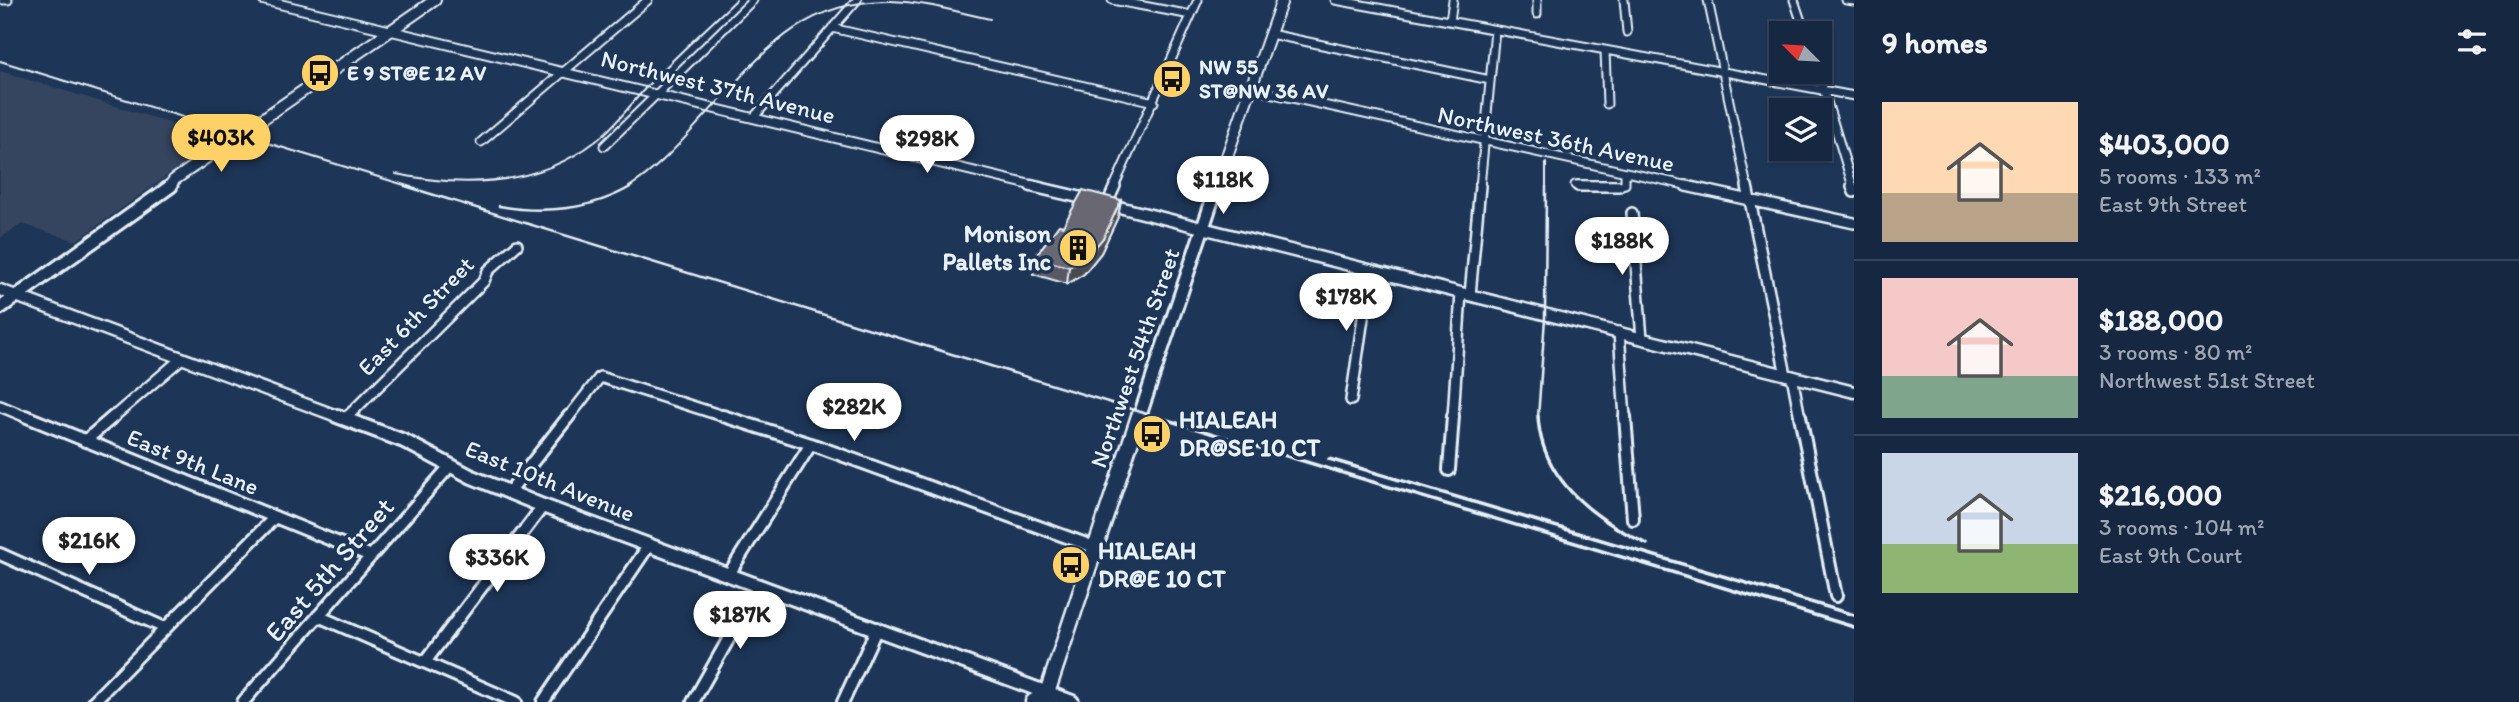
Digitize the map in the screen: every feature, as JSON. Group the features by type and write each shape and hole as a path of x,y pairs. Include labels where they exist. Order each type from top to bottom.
{"main road":[{"path":"0,308 172,185 183,182 250,130 285,110 295,98 435,0"},
{"name":"Northwest 54th Street","path":"1043,699 1097,548 1202,228 1282,0"}],"street":[{"name":"Northwest 37th Avenue","path":"263,0 754,117 1854,392"},
{"path":"481,142 649,0"},
{"path":"604,146 753,0"},
{"path":"754,117 857,0"},
{"path":"1112,0 1191,15"},
{"path":"1107,204 1198,0"},
{"path":"1335,0 1367,3 1496,30 1854,96"},
{"path":"1450,21 1453,0"},
{"path":"1537,14 1538,0"},
{"path":"1624,0 1627,32"},
{"path":"1708,0 1836,596"},
{"path":"1794,0 1801,21"},
{"path":"1846,0 1854,1"},
{"path":"832,29 1154,102"},
{"path":"1449,470 1496,30"},
{"path":"1270,34 1490,80"},
{"path":"1605,50 1608,104"},
{"path":"1822,84 1854,192"},
{"name":"Northwest 36th Avenue","path":"1251,89 1854,223"},
{"path":"1575,185 1588,188 1598,185 1618,187 1625,184 1625,174"},
{"path":"1632,213 1642,339"},
{"name":"East 6th Street","path":"346,418 484,281 488,271 517,244"},
{"path":"1351,400 1370,270"},
{"name":"East 10th Avenue","path":"0,290 346,418 404,441 450,466 543,506 877,628 1043,699 1072,702"},
{"path":"1619,332 1633,519"},
{"path":"85,441 182,359"},
{"path":"509,492 600,377 811,444 1097,548"},
{"name":"East 9th Lane","path":"0,406 371,556"},
{"path":"729,574 811,444"},
{"name":"East 5th Street","path":"243,702 450,466"},
{"path":"425,662 543,506"},
{"path":"93,702 275,517"},
{"path":"543,702 649,545"},
{"path":"0,554 165,628"},
{"path":"693,702 759,585"},
{"path":"318,616 516,702"},
{"path":"843,702 877,628"}],"shaded area":[{"path":"0,71 220,138 76,241 22,224 0,238"}],"building":[{"path":"1083,190 1121,200 1104,237 1087,257 1069,267 1034,258 1059,225 1063,226"}],"railway":[{"path":"396,174 448,181 500,180 550,167 574,156 611,128 651,82 736,0"},
{"path":"629,187 668,155 763,54 783,37 830,10 858,3 890,1 928,5 990,19"},
{"path":"0,61 411,187"},
{"path":"1546,163 1546,186"},
{"path":"405,186 1160,418"},
{"path":"499,206 533,210 567,208 601,200 632,186"},
{"path":"1538,417 1545,318 1546,186"},
{"path":"1154,416 1854,627"},
{"path":"1538,417 1541,439 1549,459 1574,495 1608,522 1647,544"},
{"path":"1329,459 1854,615"}],"place":[{"name":"E 9 ST@E 12 AV","path":"320,73"},
{"name":"NW 55 ST@NW 36 AV","path":"1172,79"},
{"name":"Monison Pallets Inc","path":"1078,248"},
{"name":"HIALEAH DR@SE 10 CT","path":"1152,434"},
{"name":"HIALEAH DR@E 10 CT","path":"1071,565"}]}
